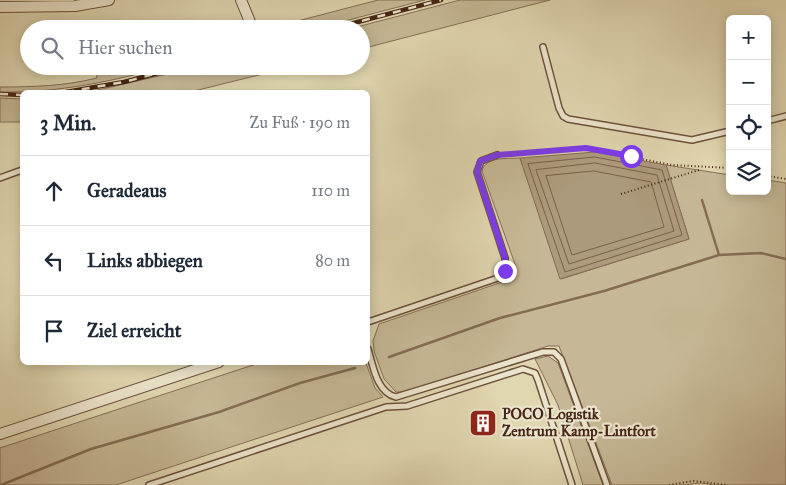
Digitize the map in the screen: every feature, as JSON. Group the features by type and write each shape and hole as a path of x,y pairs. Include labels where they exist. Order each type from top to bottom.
{"street":[{"path":"0,7 75,6 109,0"},
{"path":"241,0 249,20"},
{"path":"0,434 210,365"}],"lane":[{"path":"543,47 560,108 563,116 568,119 692,140 726,132"},
{"path":"771,120 786,116"},
{"path":"370,321 501,277 505,271 505,258 477,172 480,161 497,155"},
{"path":"0,178 20,171"},
{"path":"370,355 382,388 390,396 396,397 543,352 554,352 561,359 607,485"},
{"path":"149,485 386,406 407,406 523,369 534,373 538,380 572,485"}],"path":[{"path":"497,155 586,148 672,165 726,168"},
{"path":"621,194 699,170"},
{"path":"771,177 786,179"},
{"path":"669,485 693,481 727,485"}],"shaded area":[{"path":"378,0 425,0 348,20 301,20"},
{"path":"460,0 550,0 370,47 370,24"},
{"path":"96,75 135,75 65,88 0,92 0,87 73,83 97,78"},
{"path":"163,75 259,75 198,90 98,90"},
{"path":"0,98 20,99 20,122 0,122"},
{"path":"520,158 561,279 689,239 666,165 726,174 726,195 771,195 771,181 786,183 786,485 714,485 701,483 683,485 612,485 559,346 548,346 405,392 396,392 384,379 374,351 373,341 379,324 514,278 516,267 482,171 488,163 503,159"},
{"path":"548,356 558,363 603,485 583,485 558,405 535,359"},
{"path":"253,365 367,365 375,388 383,397 116,485 0,485 0,448"}],"water":[{"path":"595,152 666,165 689,239 560,279 520,158"}],"waterway":[{"path":"702,200 719,255"},
{"path":"389,357 500,318 604,291 719,255 761,253 786,259"},
{"path":"1,485 91,449 219,412 300,383 355,368"}],"railway":[{"path":"365,20 441,0"},
{"path":"78,90 151,75"},
{"path":"0,94 20,95"}],"place":[{"name":"POCO Logistik Zentrum Kamp-Lintfort","path":"483,423"}],"route":[{"path":"505,271 505,258 477,172 480,161 497,155 586,148 631,156"}]}
